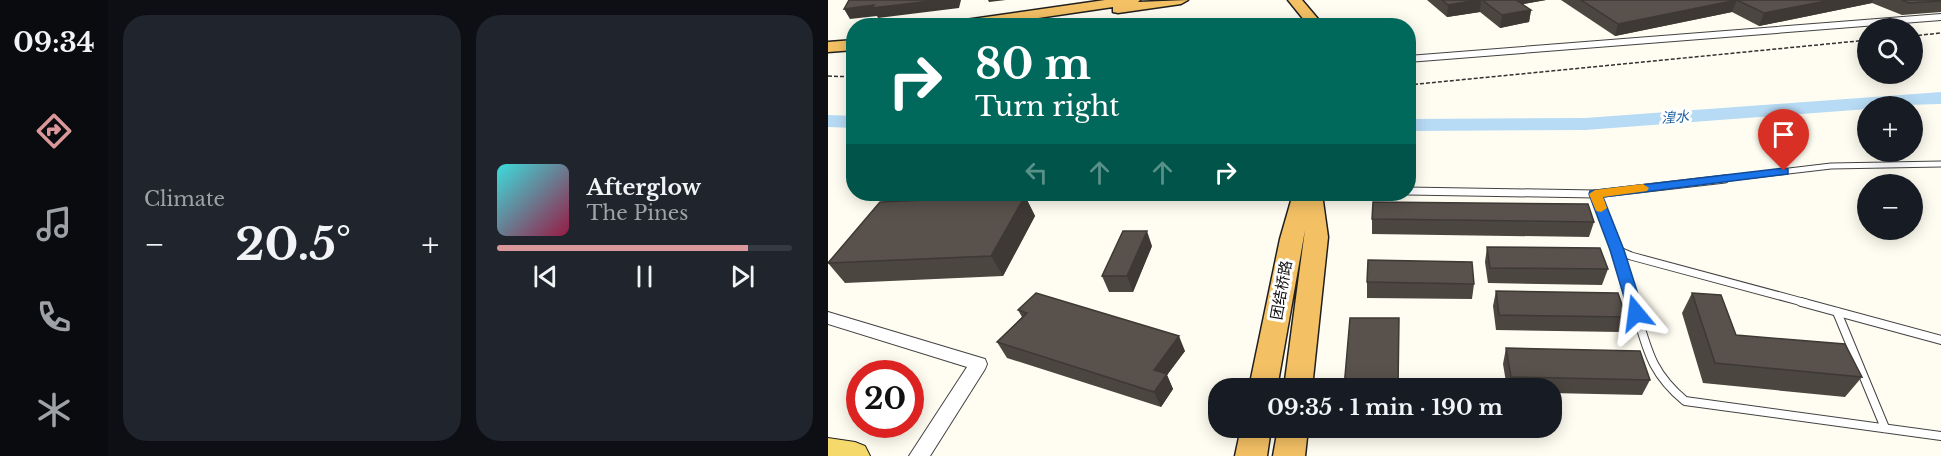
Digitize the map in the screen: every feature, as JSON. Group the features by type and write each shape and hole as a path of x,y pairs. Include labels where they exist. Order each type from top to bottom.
{"highway":[{"path":"1007,18 1132,0"},
{"path":"1058,18 1181,0"},
{"path":"1295,0 1310,18"},
{"path":"828,39 846,38"},
{"path":"828,47 846,46"},
{"name":"团结桥路","path":"1265,378 1291,239 1307,201"},
{"name":"团结桥路","path":"1299,378 1317,237 1311,201"},
{"path":"1251,456 1254,438"},
{"path":"1289,456 1292,438"}],"main road":[{"path":"828,452 855,456"}],"street":[{"path":"1416,58 1941,17"},
{"path":"828,318 979,364 919,456"}],"lane":[{"path":"1416,191 1595,194 1832,166 1941,164"},
{"path":"1595,194 1617,250 1653,366 1667,386 1685,401 1941,436"},
{"path":"1617,250 1941,340"},
{"path":"1837,312 1885,428"}],"path":[{"path":"1923,35 1941,33"},
{"path":"1416,84 1857,41"},
{"path":"828,76 846,76"}],"building":[{"path":"849,0 939,0 844,9"},
{"path":"1442,0 1478,0 1448,5"},
{"path":"1482,0 1516,0 1531,10 1502,15"},
{"path":"1581,0 1737,0 1618,24"},
{"path":"1737,0 1831,0 1764,13"},
{"path":"1902,0 1941,0 1941,1 1909,3"},
{"path":"1022,201 991,256 828,263 880,202"},
{"path":"1373,202 1588,204 1594,222 1372,219"},
{"path":"1123,231 1147,231 1127,276 1102,276"},
{"path":"1487,247 1600,248 1608,269 1490,268"},
{"path":"1368,260 1472,262 1474,284 1367,282"},
{"path":"1496,291 1618,293 1626,317 1499,315"},
{"path":"1036,293 1179,336 1154,370 1167,374 1154,392 997,342 1027,313 1018,310"},
{"path":"1692,293 1721,295 1736,335 1845,344 1862,377 1715,363"},
{"path":"1350,318 1399,318 1398,378 1345,378"},
{"path":"1506,348 1640,351 1650,380 1562,378 1511,377"}],"waterway":[{"name":"湟水","path":"1416,125 1585,124 1941,98"},
{"name":"湟水","path":"828,121 846,122"}],"slow traffic":[{"path":"1601,208 1595,194 1643,188"}],"route":[{"path":"1636,313 1617,250 1595,194 1784,171"}]}
